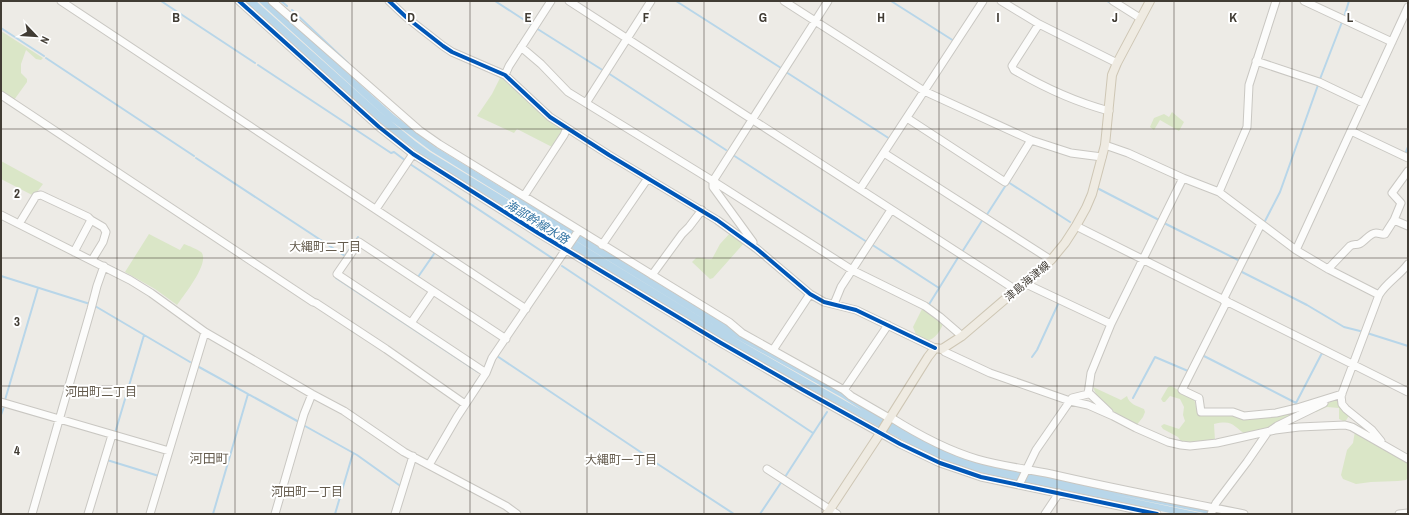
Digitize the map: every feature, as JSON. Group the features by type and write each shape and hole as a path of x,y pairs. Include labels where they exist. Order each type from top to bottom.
{"main road":[{"name":"津島海津線","path":"831,512 928,357 962,336 1051,260 1065,244 1086,208 1092,194 1105,145 1112,75 1150,1"}],"street":[{"path":"61,1 526,309"},
{"path":"239,1 379,127 413,154 567,250 721,343 803,390 881,431 900,444 940,463 982,477 1158,514"},
{"path":"272,1 419,130 439,144 729,322 742,333 844,390 851,396 916,433 954,451 977,459 1212,510 1244,514"},
{"path":"389,1 406,17 443,46 452,52 505,75 550,117 702,210 757,249 810,294 824,302 856,310 990,373 1088,405 1168,442 1190,446 1216,443 1267,433 1275,430 1299,427 1344,425 1352,427 1408,459"},
{"path":"505,75 551,1"},
{"path":"569,1 1016,290"},
{"path":"586,103 651,1"},
{"path":"784,1 924,92 1031,140 1064,151 1102,157"},
{"path":"757,249 713,187 713,181 828,1"},
{"path":"860,189 983,1"},
{"path":"1001,1 1039,24 1117,63"},
{"path":"1112,1 1140,18"},
{"path":"1219,192 1247,128 1248,91 1256,61 1276,1"},
{"path":"1304,1 1392,42"},
{"path":"1296,250 1408,7"},
{"path":"1039,24 1012,66 1014,70 1039,84 1108,111"},
{"path":"521,47 541,64 568,92 713,181 852,270 925,306 962,336"},
{"path":"1256,61 1319,82 1364,102"},
{"path":"1,95 313,302 386,348 466,404"},
{"path":"906,118 1005,182 1031,140"},
{"path":"524,196 564,135 567,128"},
{"path":"1351,131 1408,158"},
{"path":"1105,145 1128,153 1183,178 1219,192 1296,250 1328,269 1379,295"},
{"path":"884,153 1051,260"},
{"path":"376,209 413,154"},
{"path":"1328,269 1353,244 1359,244 1376,233 1382,235 1385,234 1394,220 1401,203 1392,193 1408,171"},
{"path":"602,245 648,178"},
{"path":"1020,484 1036,450 1070,400 1072,398 1088,394 1091,373 1111,324 1183,178"},
{"path":"19,224 36,196 41,195 88,217 103,227 106,232 103,242 92,260"},
{"path":"652,275 682,234 702,210"},
{"path":"834,304 841,287 891,210"},
{"path":"1,215 104,266 151,293 205,332 344,411 413,456 506,506 517,514"},
{"path":"74,252 91,220"},
{"path":"1394,220 1408,226"},
{"path":"1261,224 1182,390 1199,398 1202,412 1233,412 1244,416 1276,413 1342,394"},
{"path":"1076,226 1408,392"},
{"path":"429,465 486,373 492,358 567,250 579,230"},
{"path":"486,373 337,274 359,242 506,339"},
{"path":"1382,443 1372,430 1346,409 1342,404 1341,399 1379,295 1382,289 1401,273 1408,264"},
{"path":"32,514 104,266"},
{"path":"1024,282 1111,324"},
{"path":"411,323 433,291"},
{"path":"773,350 810,294"},
{"path":"844,390 888,325"},
{"path":"150,514 205,332"},
{"path":"1088,392 1113,416"},
{"path":"275,514 304,414 312,394"},
{"path":"1212,510 1267,433 1277,426 1342,394"},
{"path":"1,402 169,451"},
{"path":"88,514 112,435"},
{"path":"395,514 413,456"},
{"path":"767,469 831,512"},
{"path":"1045,514 1059,493"},
{"path":"1399,514 1408,513"}],"green space":[{"path":"1,31 43,58 41,60 36,59 26,50 21,64 21,73 27,79 27,82 14,100 1,91"},
{"path":"491,71 503,76 563,129 563,132 554,148 517,129 514,133 477,116 492,94 500,78"},
{"path":"1172,112 1184,122 1179,131 1160,120 1154,130 1150,127 1154,118 1164,114 1169,117"},
{"path":"1,161 43,184 34,196 1,179"},
{"path":"731,232 745,242 713,278 710,279 692,262 696,258 712,259 720,244"},
{"path":"149,234 180,250 184,244 201,252 203,257 195,279 177,305 155,289 125,272"},
{"path":"924,308 944,322 935,336 926,341 917,337 913,327 922,309"},
{"path":"1171,386 1194,399 1198,414 1230,414 1304,409 1277,425 1247,435 1230,423 1226,422 1214,424 1215,441 1182,443 1178,437 1163,429 1161,426 1164,424 1179,429 1185,421 1183,415 1184,407 1180,399 1170,396 1165,402 1163,402 1161,399 1168,387"},
{"path":"1093,387 1121,400 1127,396 1131,403 1144,409 1145,412 1143,417 1136,426 1110,410 1100,399"},
{"path":"1337,399 1350,414 1345,422 1339,419 1339,408 1327,407 1316,412 1312,412 1313,410"},
{"path":"1355,431 1408,461 1408,477 1406,480 1356,484 1343,479 1341,475 1347,450 1353,443"}],"water":[{"name":"海部幹線水路","path":"245,1 256,1 388,119 258,1 268,1 394,115 434,146 733,329 738,334 843,393 847,398 931,443 955,453 1233,514 1209,514 1111,494 1205,514 1175,514 991,476 945,462 922,451 725,342 426,158 384,126","holes":["391,121 431,151 730,335 430,152","730,335 841,397 863,411"]}],"waterway":[{"path":"161,1 255,63"},
{"path":"281,1 287,6"},
{"path":"495,1 532,25"},
{"path":"676,1 781,68"},
{"path":"891,1 954,41"},
{"path":"1107,1 1112,4"},
{"path":"1344,17 1349,1"},
{"path":"292,10 348,63"},
{"path":"1320,79 1342,22"},
{"path":"1,28 44,56"},
{"path":"536,28 604,71"},
{"path":"46,58 194,156"},
{"path":"258,65 391,153 394,152 406,161"},
{"path":"609,72 608,73 726,150"},
{"path":"786,72 890,139"},
{"path":"1264,223 1280,192 1318,85"},
{"path":"1405,154 1408,147"},
{"path":"733,155 867,242"},
{"path":"196,158 345,256"},
{"path":"410,164 555,260"},
{"path":"1008,182 1070,222"},
{"path":"986,216 1006,185"},
{"path":"1099,189 1159,220"},
{"path":"962,252 983,219"},
{"path":"1164,223 1240,261"},
{"path":"345,256 358,237"},
{"path":"871,244 939,288"},
{"path":"418,277 436,251"},
{"path":"928,306 959,256"},
{"path":"562,266 706,362"},
{"path":"1240,271 1307,305 1344,327 1360,331"},
{"path":"1,276 90,304"},
{"path":"336,278 478,372"},
{"path":"5,400 38,288"},
{"path":"1032,357 1037,350 1059,302"},
{"path":"95,306 190,362"},
{"path":"1367,333 1408,346"},
{"path":"115,433 144,335"},
{"path":"1202,355 1296,403 1322,353 1324,354"},
{"path":"497,356 645,455"},
{"path":"1133,398 1155,357 1188,371"},
{"path":"709,364 813,433"},
{"path":"199,367 299,422"},
{"path":"213,514 248,394"},
{"path":"1,415 4,407"},
{"path":"785,477 827,412"},
{"path":"305,426 357,455 399,485"},
{"path":"335,514 353,453"},
{"path":"647,457 734,514"},
{"path":"107,460 159,476"},
{"path":"760,514 782,481"}],"cycle path":[{"path":"239,1 379,127 413,154 538,233 721,343 803,390 900,444 940,463 981,477 1157,514"},
{"path":"389,1 406,17 443,46 452,52 505,75 550,117 609,155 717,220 757,249 810,294 824,302 856,310 935,348"}],"district":[{"name":"大縄町二丁目","path":"325,247"},
{"name":"河田町二丁目","path":"101,392"},
{"name":"河田町","path":"209,458"},
{"name":"大縄町一丁目","path":"621,460"},
{"name":"河田町一丁目","path":"307,492"}]}
